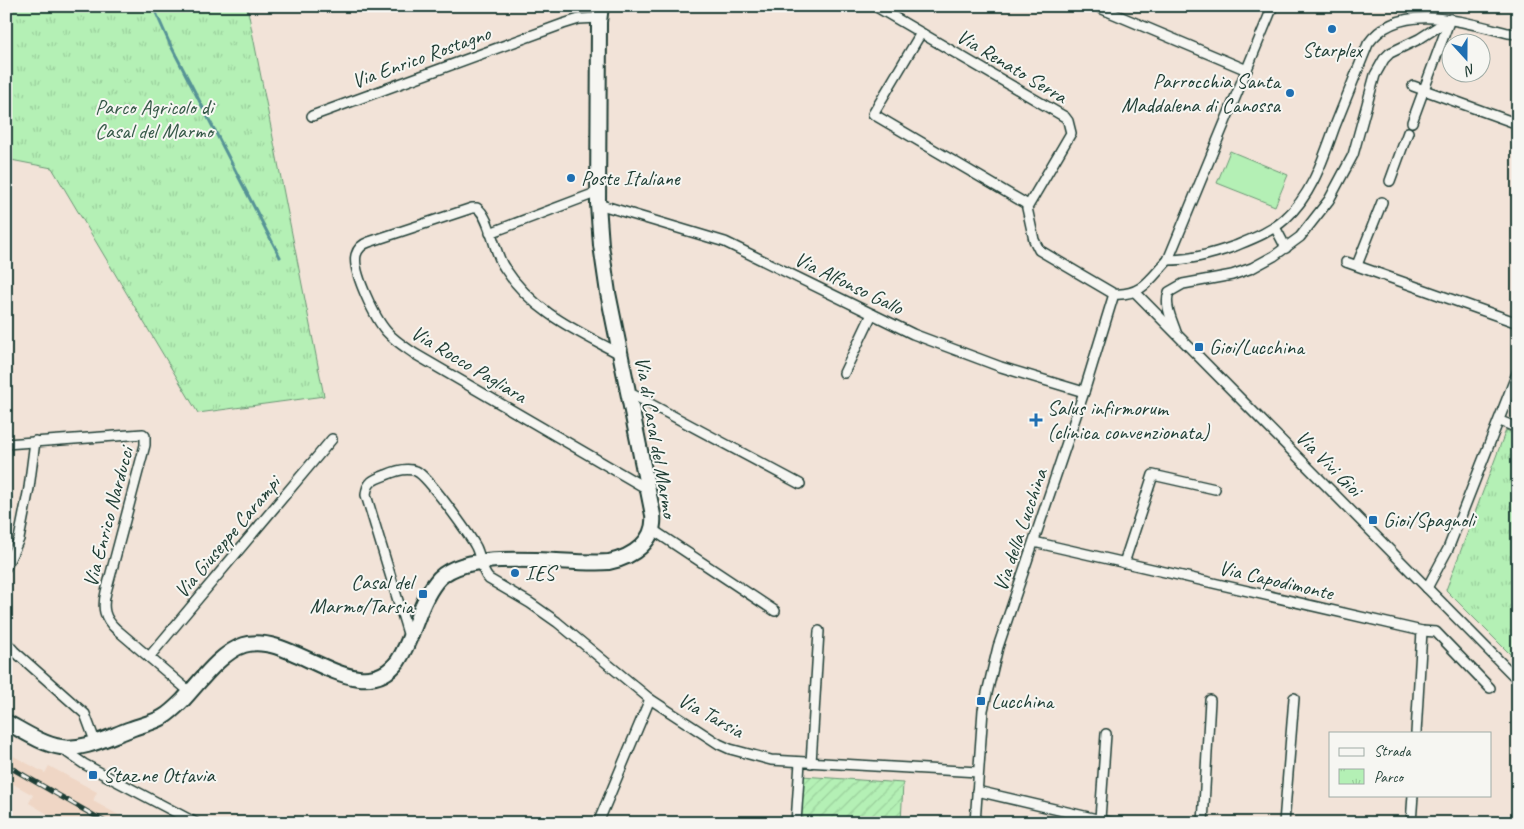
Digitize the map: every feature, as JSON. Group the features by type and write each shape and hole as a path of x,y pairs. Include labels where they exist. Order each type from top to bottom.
{"main road":[{"name":"Via di Casal del Marmo","path":"64,748 95,741 160,719 175,708 226,655 235,648 247,644 259,642 270,644 334,671 355,677 377,676 390,670 402,656 422,608 437,581 454,569 481,562 504,560 612,561 638,550 645,543 653,530 654,520 603,266 598,198 600,12"},
{"path":"6,722 44,742 64,748"}],"street":[{"name":"Via Renato Serra","path":"875,6 1061,114 1068,121 1071,133 1028,205"},
{"path":"1101,6 1100,8 1247,70"},
{"path":"921,33 873,114 1028,205 1027,213 1034,240 1039,250 1114,294 1135,292 1168,260 1273,6"},
{"name":"Via Enrico Rostagno","path":"312,116 600,12"},
{"path":"1168,260 1215,253 1247,242 1285,220 1300,203 1317,172 1372,37 1385,25 1402,17 1424,15 1450,18 1518,34"},
{"path":"1412,122 1450,18"},
{"path":"1177,335 1167,303 1168,294 1183,284 1242,272 1262,263 1300,237 1329,200 1342,178 1352,155 1375,75 1385,57 1419,39 1450,18"},
{"path":"1413,86 1518,124"},
{"path":"1390,181 1408,132"},
{"path":"490,233 598,198"},
{"name":"Via Alfonso Gallo","path":"598,198 724,242 913,334 1001,367 1084,392"},
{"path":"1357,265 1382,202"},
{"name":"Via Rocco Pagliara","path":"620,354 561,322 533,303 503,267 483,213 474,207 365,244 357,252 356,264 375,315 393,339 415,354 649,490"},
{"path":"1275,227 1286,248"},
{"path":"1346,262 1518,323"},
{"name":"Via Vivi Gioi","path":"1135,292 1518,680"},
{"name":"Via della Lucchina","path":"975,823 983,710 998,647 1084,392 1114,294"},
{"path":"844,373 872,314"},
{"path":"1427,588 1448,548 1518,372"},
{"path":"628,392 800,484"},
{"path":"1500,421 1518,428"},
{"name":"Via Enrico Narducci","path":"35,441 142,434 145,437 146,441 106,592 104,613 110,624 190,692"},
{"name":"Via Giuseppe Carampi","path":"148,657 332,439"},
{"path":"6,444 35,441 29,488 19,539 6,567"},
{"name":"Via Tarsia","path":"410,639 367,500 366,490 368,484 376,478 400,470 419,472 433,487 472,540 485,574 489,579 530,603 557,622 650,700 724,747 758,757 800,762 978,772"},
{"path":"1124,563 1153,475 1215,489"},
{"path":"653,530 775,611"},
{"name":"Via Capodimonte","path":"1034,542 1422,631 1436,632 1490,688"},
{"path":"812,763 819,631"},
{"path":"1416,732 1422,631"},
{"path":"6,642 85,714 95,741"},
{"path":"1284,823 1294,698"},
{"path":"598,823 650,700"},
{"path":"1203,823 1210,700"},
{"path":"1100,819 1106,734"},
{"path":"64,748 84,764 196,823"},
{"path":"796,823 800,762"},
{"path":"977,791 1114,823"},
{"path":"1411,823 1413,796"}],"shaded area":[{"path":"6,752 45,773 49,766 97,792 93,801 133,823 63,823 29,803 33,795 6,780"}],"green space":[{"name":"Parco Agricolo di Casal del Marmo","path":"6,6 247,6 324,396 198,413 52,168 6,159"},
{"path":"1230,151 1288,175 1275,206 1217,183"},
{"path":"1506,430 1518,435 1518,662 1446,590"},
{"path":"802,776 903,783 901,823 798,823"}],"waterway":[{"path":"153,6 169,42 280,257"}],"railway":[{"path":"6,765 107,823"}],"place":[{"name":"Starplex","path":"1332,29"},
{"name":"Parrocchia Santa Maddalena di Canossa","path":"1290,93"},
{"name":"Poste Italiane","path":"571,178"},
{"name":"Gioi/Lucchina","path":"1199,347"},
{"name":"Salus infirmorum (clinica convenzionata)","path":"1036,420"},
{"name":"Gioi/Spagnoli","path":"1373,520"},
{"name":"IES","path":"515,573"},
{"name":"Casal del Marmo/Tarsia","path":"423,594"},
{"name":"Lucchina","path":"981,701"},
{"name":"Staz.ne Ottavia","path":"93,775"}]}
